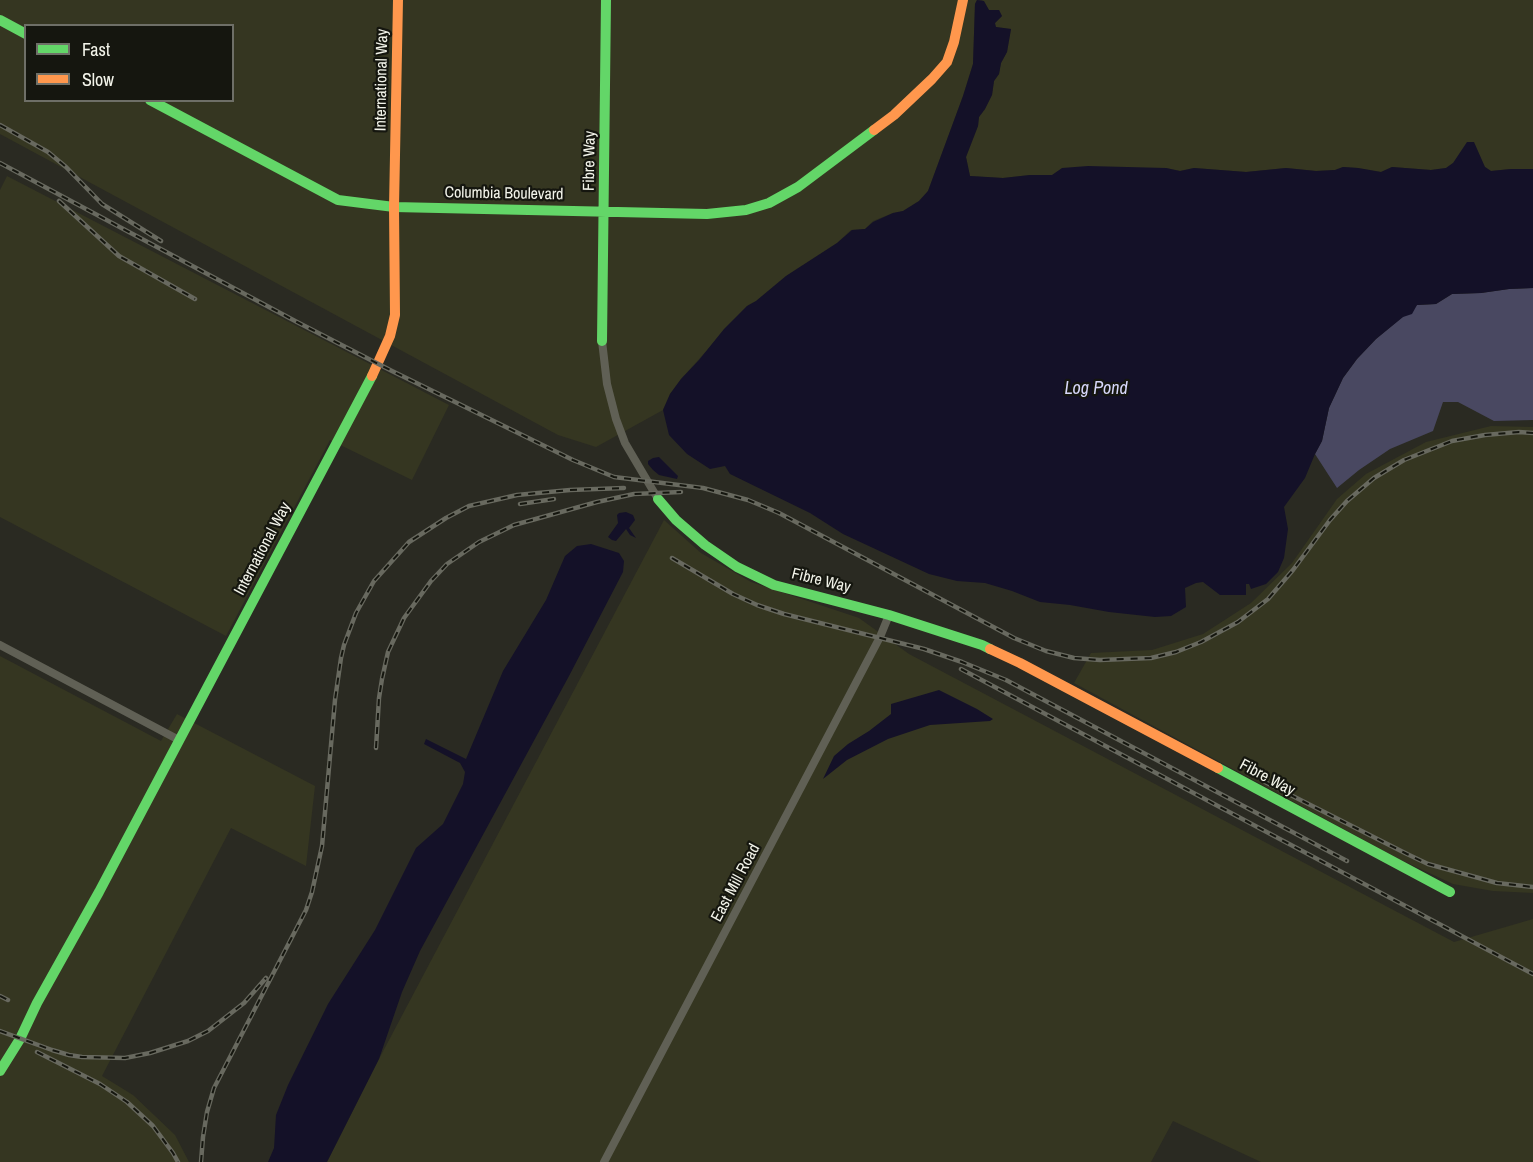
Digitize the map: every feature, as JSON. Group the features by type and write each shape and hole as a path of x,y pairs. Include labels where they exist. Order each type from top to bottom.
{"street":[{"name":"International Way","path":"0,1071 20,1039 180,740 371,379 390,336 395,315 394,207 398,0"},
{"name":"Fibre Way","path":"606,0 602,341 607,384 625,443 658,499 676,520 705,545 738,567 774,585 889,615 982,645 1020,663 1450,892"},
{"name":"Columbia Boulevard","path":"154,102 338,200 394,207 707,214 746,210 769,203 798,188 894,115 932,79 947,62 963,0"},
{"path":"0,20 24,33"},
{"name":"East Mill Road","path":"604,1162 880,637 889,615"},
{"path":"0,645 180,740"}],"shaded area":[{"path":"0,0 977,0 973,64 928,191 919,201 903,211 873,221 865,229 851,230 837,243 786,276 747,306 681,379 670,394 663,410 596,447 558,435 0,134"},
{"path":"982,0 1533,0 1533,169 1491,171 1485,167 1453,163 1446,168 1431,170 1392,167 1381,172 1343,167 1316,171 1286,168 1246,172 1194,168 1180,171 1166,168 1003,178 970,176 966,157 978,126 979,117 992,95 994,81 1007,52 1011,29 995,27 995,23 1002,16 999,10 989,10"},
{"path":"7,176 449,405 412,480 330,440 226,636 0,517 0,190"},
{"path":"1533,288 1533,420 1494,421 1458,402 1443,402 1433,431 1390,449 1337,488 1315,454 1322,441 1329,408 1343,378 1376,339 1417,305 1436,304 1452,294"},
{"path":"1491,426 1533,427 1533,893 1493,891 1453,884 1399,859 1074,683 1091,653 1152,650 1203,634 1251,603 1292,563 1337,499 1366,474 1426,442"},
{"path":"664,520 701,553 751,582 859,618 909,654 1454,942 1533,919 1533,1162 1261,1162 1173,1121 1151,1162 327,1162 379,1059"},
{"path":"0,656 161,741 177,714 315,786 306,866 231,828 102,1076 133,1095 175,1135 189,1162 0,1162"}],"water":[{"name":"Log Pond","path":"977,0 984,1 989,10 999,10 1002,16 995,23 996,27 1011,29 1007,52 994,81 992,95 979,117 978,126 966,157 970,176 1003,178 1052,175 1062,168 1088,166 1166,168 1180,171 1194,168 1246,172 1286,168 1316,171 1343,167 1381,172 1392,167 1431,170 1446,168 1453,163 1467,142 1474,142 1485,167 1491,171 1533,169 1533,288 1452,294 1436,304 1417,305 1412,314 1403,317 1376,339 1357,359 1343,378 1329,408 1322,441 1305,478 1284,507 1288,529 1284,558 1278,572 1266,584 1251,589 1249,584 1246,584 1246,595 1220,595 1203,582 1196,583 1185,588 1186,607 1171,616 1155,617 1040,602 985,583 957,581 929,574 843,534 810,513 730,474 725,466 710,469 687,454 669,435 663,410 670,394 724,329 747,306 852,230 865,229 873,222 903,211 919,201 928,191 973,64"},
{"path":"659,457 678,476 677,479 659,475 648,464 648,461"},
{"path":"626,512 633,515 635,520 629,528 636,538 626,529 616,541 612,540 608,537 618,523 617,515"},
{"path":"591,544 619,553 624,561 623,572 420,951 402,992 379,1059 327,1162 268,1162 274,1148 276,1115 288,1085 328,1004 375,930 416,848 443,824 463,784 465,772 460,763 424,744 426,739 466,759 503,671 546,600 565,556 577,546"},
{"path":"939,690 993,719 930,725 888,739 847,760 823,779 834,756 891,714 891,704"}],"railway":[{"path":"0,125 48,152 102,204 161,241"},
{"path":"0,163 297,322 573,460 614,477 703,488 748,500 779,513 1014,638 1046,651 1074,658 1100,660 1151,658 1176,652 1201,642 1238,622 1268,599 1330,520 1347,501 1374,478 1404,460 1452,441 1485,435 1533,433"},
{"path":"59,201 119,256 195,299"},
{"path":"201,1162 207,1112 214,1088 306,910 312,892 322,846 341,658 356,613 374,581 409,542 469,506 517,495 624,488"},
{"path":"376,748 379,698 388,652 404,618 431,581 447,564 479,542 514,525 634,494 681,492"},
{"path":"520,504 554,499"},
{"path":"672,558 733,594 757,605 784,614 924,649 1006,680 1347,861"},
{"path":"961,669 1533,974"},
{"path":"1265,782 1428,864 1497,883 1533,887"},
{"path":"0,1031 69,1055 125,1058 188,1041 208,1031 244,1003 266,978"},
{"path":"0,996 8,1000"},
{"path":"37,1052 100,1084 127,1102 153,1126 178,1162"}],"traffic: fast":[{"path":"602,341 606,0"},
{"path":"0,20 24,33"},
{"path":"154,102 338,200 394,207 707,214 746,210 769,203 798,187 874,130"},
{"path":"0,1071 20,1039 37,1003 99,892 372,376"},
{"path":"658,499 676,520 705,545 737,567 774,585 889,615 990,649"},
{"path":"1218,768 1450,892"}],"traffic: slow":[{"path":"372,376 390,336 395,315 394,207 398,0"},
{"path":"874,130 894,115 947,62 963,0"},
{"path":"990,649 1218,768"}]}
